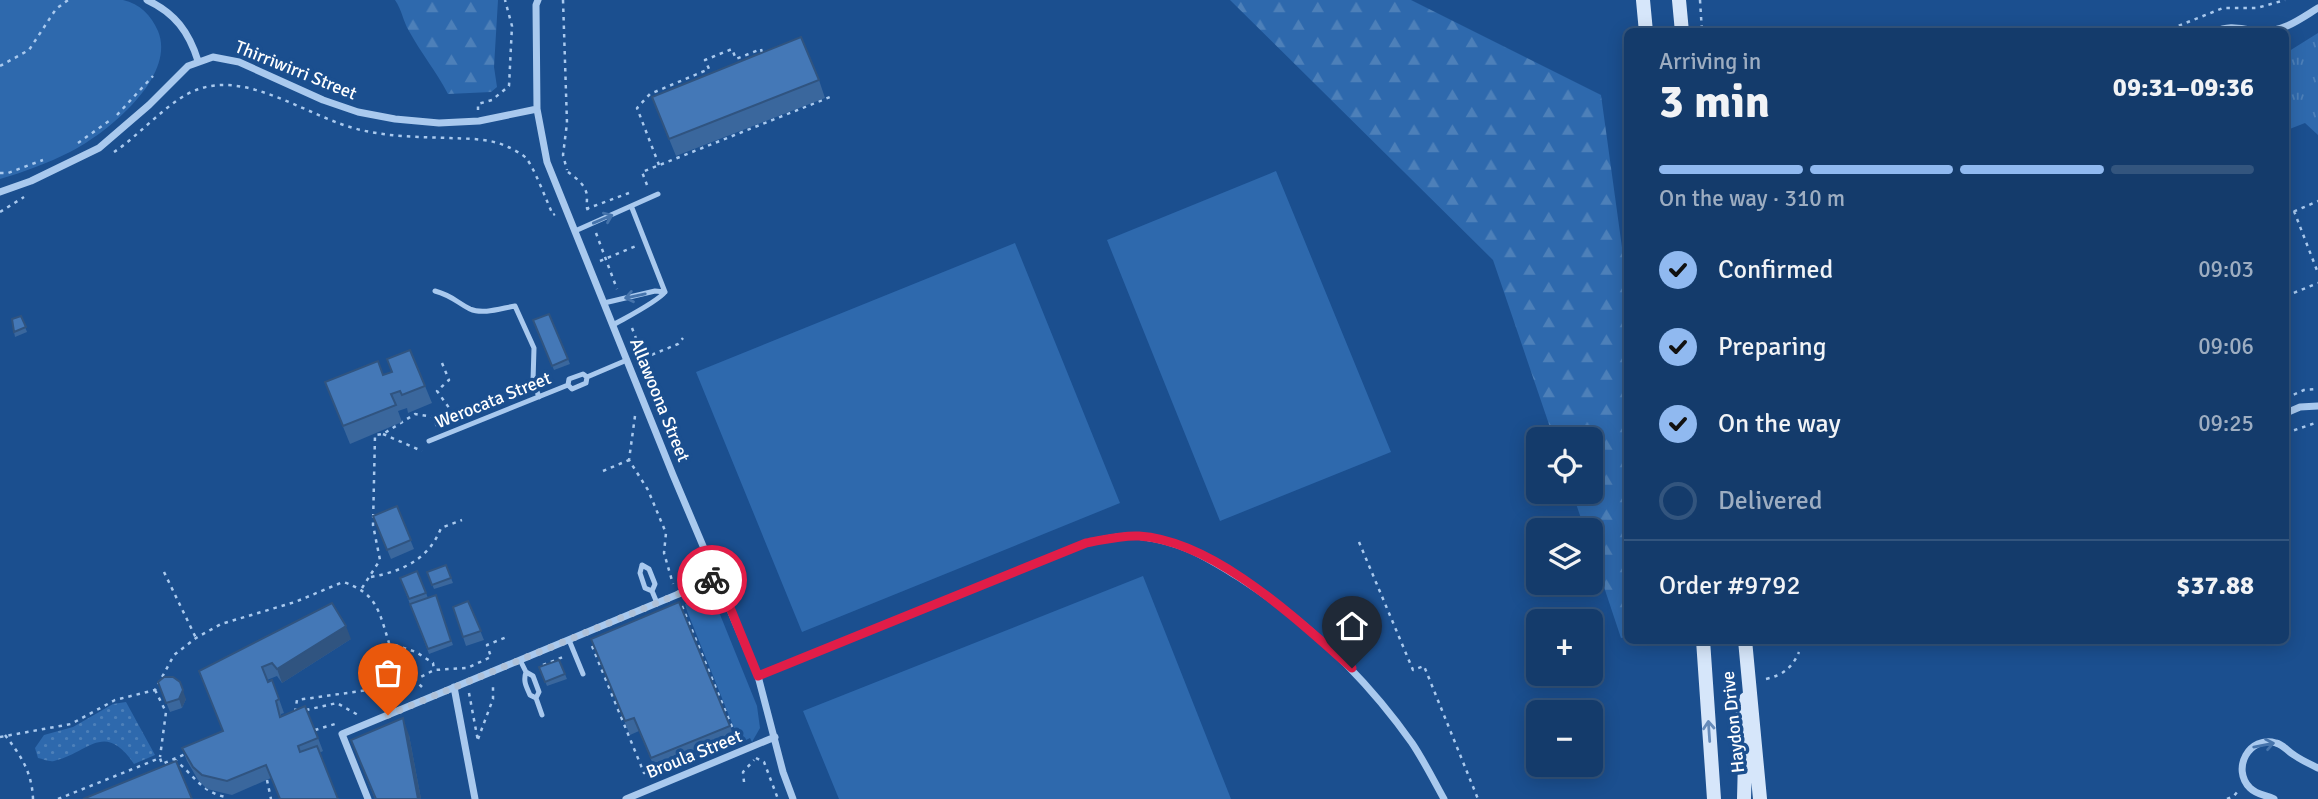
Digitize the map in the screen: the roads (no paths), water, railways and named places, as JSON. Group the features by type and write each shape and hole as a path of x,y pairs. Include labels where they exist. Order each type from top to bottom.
{"main road":[{"path":"1643,0 1646,28"},
{"path":"1679,0 1682,28"},
{"name":"Haydon Drive","path":"1703,644 1714,799"},
{"name":"Haydon Drive","path":"1745,644 1760,799"},
{"path":"1744,799 1745,760 1740,725 1749,688"}],"street":[{"path":"0,192 31,181 99,148 149,105 179,73 198,61 186,31 169,13 147,0"},
{"name":"Allawoona Street","path":"536,2 537,109 547,162 673,475 758,676 783,772 793,799"},
{"path":"2287,28 2318,8"},
{"path":"2223,28 2241,28"},
{"name":"Thirriwirri Street","path":"198,61 213,57 229,58 323,100 358,112 439,123 479,121 537,109"},
{"path":"2289,412 2300,407 2318,406"},
{"path":"758,676 1086,543 1119,536 1149,538 1197,551 1279,604 1352,668 1413,744 1444,799"},
{"path":"368,799 342,734 718,578"},
{"path":"454,687 475,799"},
{"name":"Broula Street","path":"626,799 775,737"},
{"path":"2274,799 2255,793 2243,778 2243,760 2254,746 2263,742 2277,743 2291,754 2318,768"}],"lane":[{"path":"575,231 632,208 636,203 658,194"},
{"path":"632,208 665,292"},
{"path":"604,303 655,290 665,292"},
{"path":"435,291 451,295 472,310 485,312 515,306 534,348 533,381 539,397"},
{"path":"613,326 647,304 660,299 665,292"},
{"name":"Werocata Street","path":"568,385 569,379 583,374 587,377 628,362"},
{"name":"Werocata Street","path":"568,385 572,388 586,383 587,377"},
{"name":"Werocata Street","path":"429,441 568,385"},
{"path":"652,591 657,603"},
{"path":"569,640 583,674"},
{"path":"520,660 537,685 539,692 536,698"},
{"path":"526,672 523,680 530,695 536,698 542,715"}]}
